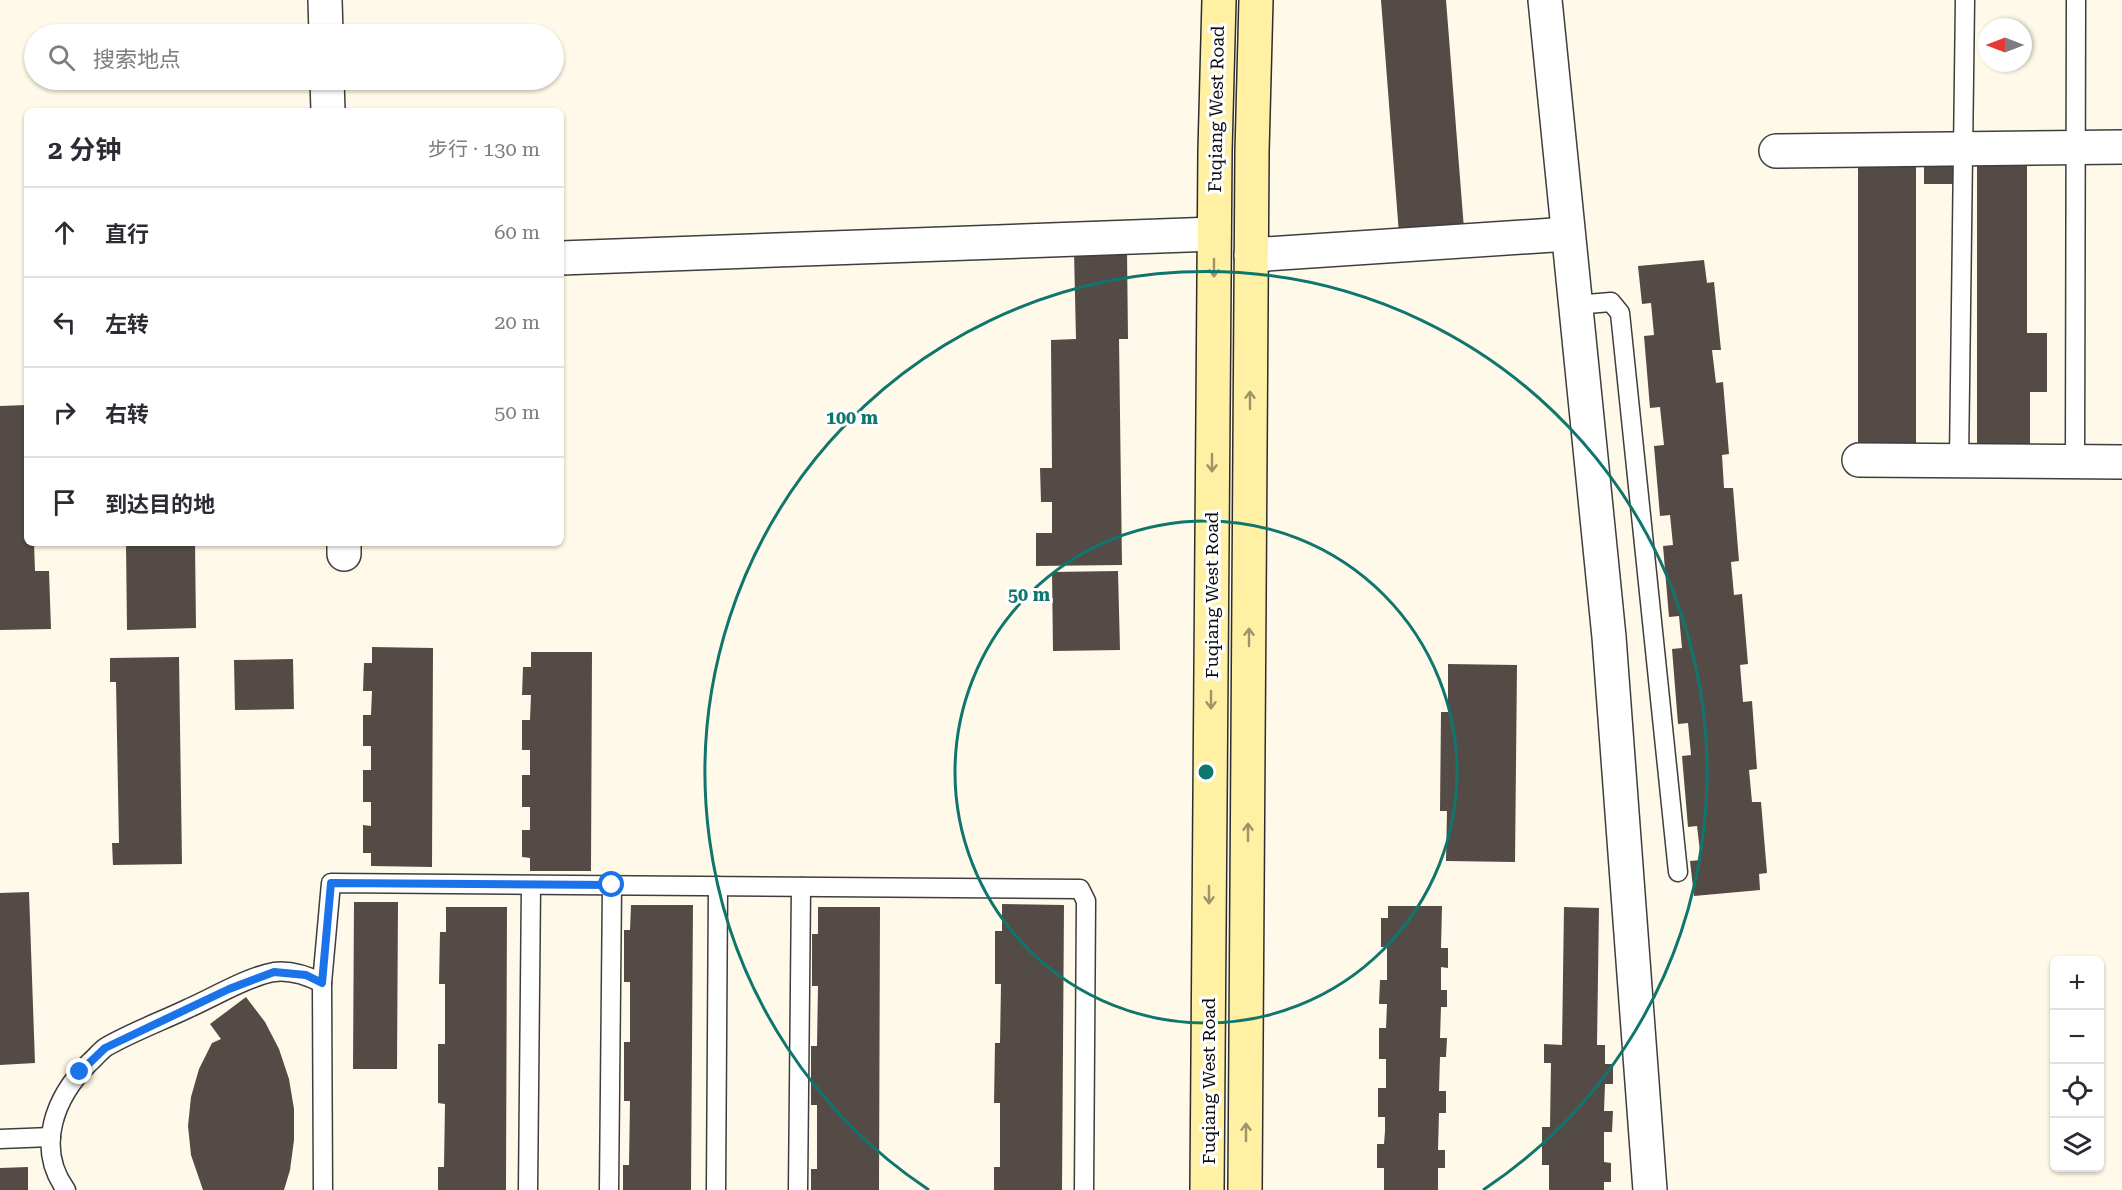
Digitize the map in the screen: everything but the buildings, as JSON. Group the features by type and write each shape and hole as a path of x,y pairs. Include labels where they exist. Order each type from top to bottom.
{"main road":[{"name":"Fuqiang West Road","path":"1207,1190 1214,234 1219,0"},
{"name":"Fuqiang West Road","path":"1245,1190 1251,255 1256,0"}],"street":[{"path":"325,0 326,24"},
{"path":"1545,0 1609,637 1650,1190"},
{"path":"327,90 328,108"},
{"path":"1776,151 2122,147"},
{"path":"564,258 1214,234"},
{"path":"1251,255 1568,234"},
{"path":"1859,460 2122,462"}],"lane":[{"path":"1959,461 1965,0"},
{"path":"2075,462 2076,0"},
{"path":"1575,305 1611,303 1620,313 1678,872"},
{"path":"322,1190 322,983 331,883 1080,889 1086,901 1084,1190"},
{"path":"528,1190 531,885"},
{"path":"609,1190 612,885"},
{"path":"716,1190 718,886"},
{"path":"798,1190 801,887"},
{"path":"66,1190 58,1179 52,1159 51,1137 54,1114 65,1091 105,1048 229,989 274,972 306,975 322,983"},
{"path":"0,1139 51,1137"}],"route":[{"path":"80,1072 105,1048 229,989 274,972 306,975 322,983 331,883 612,885"}]}
